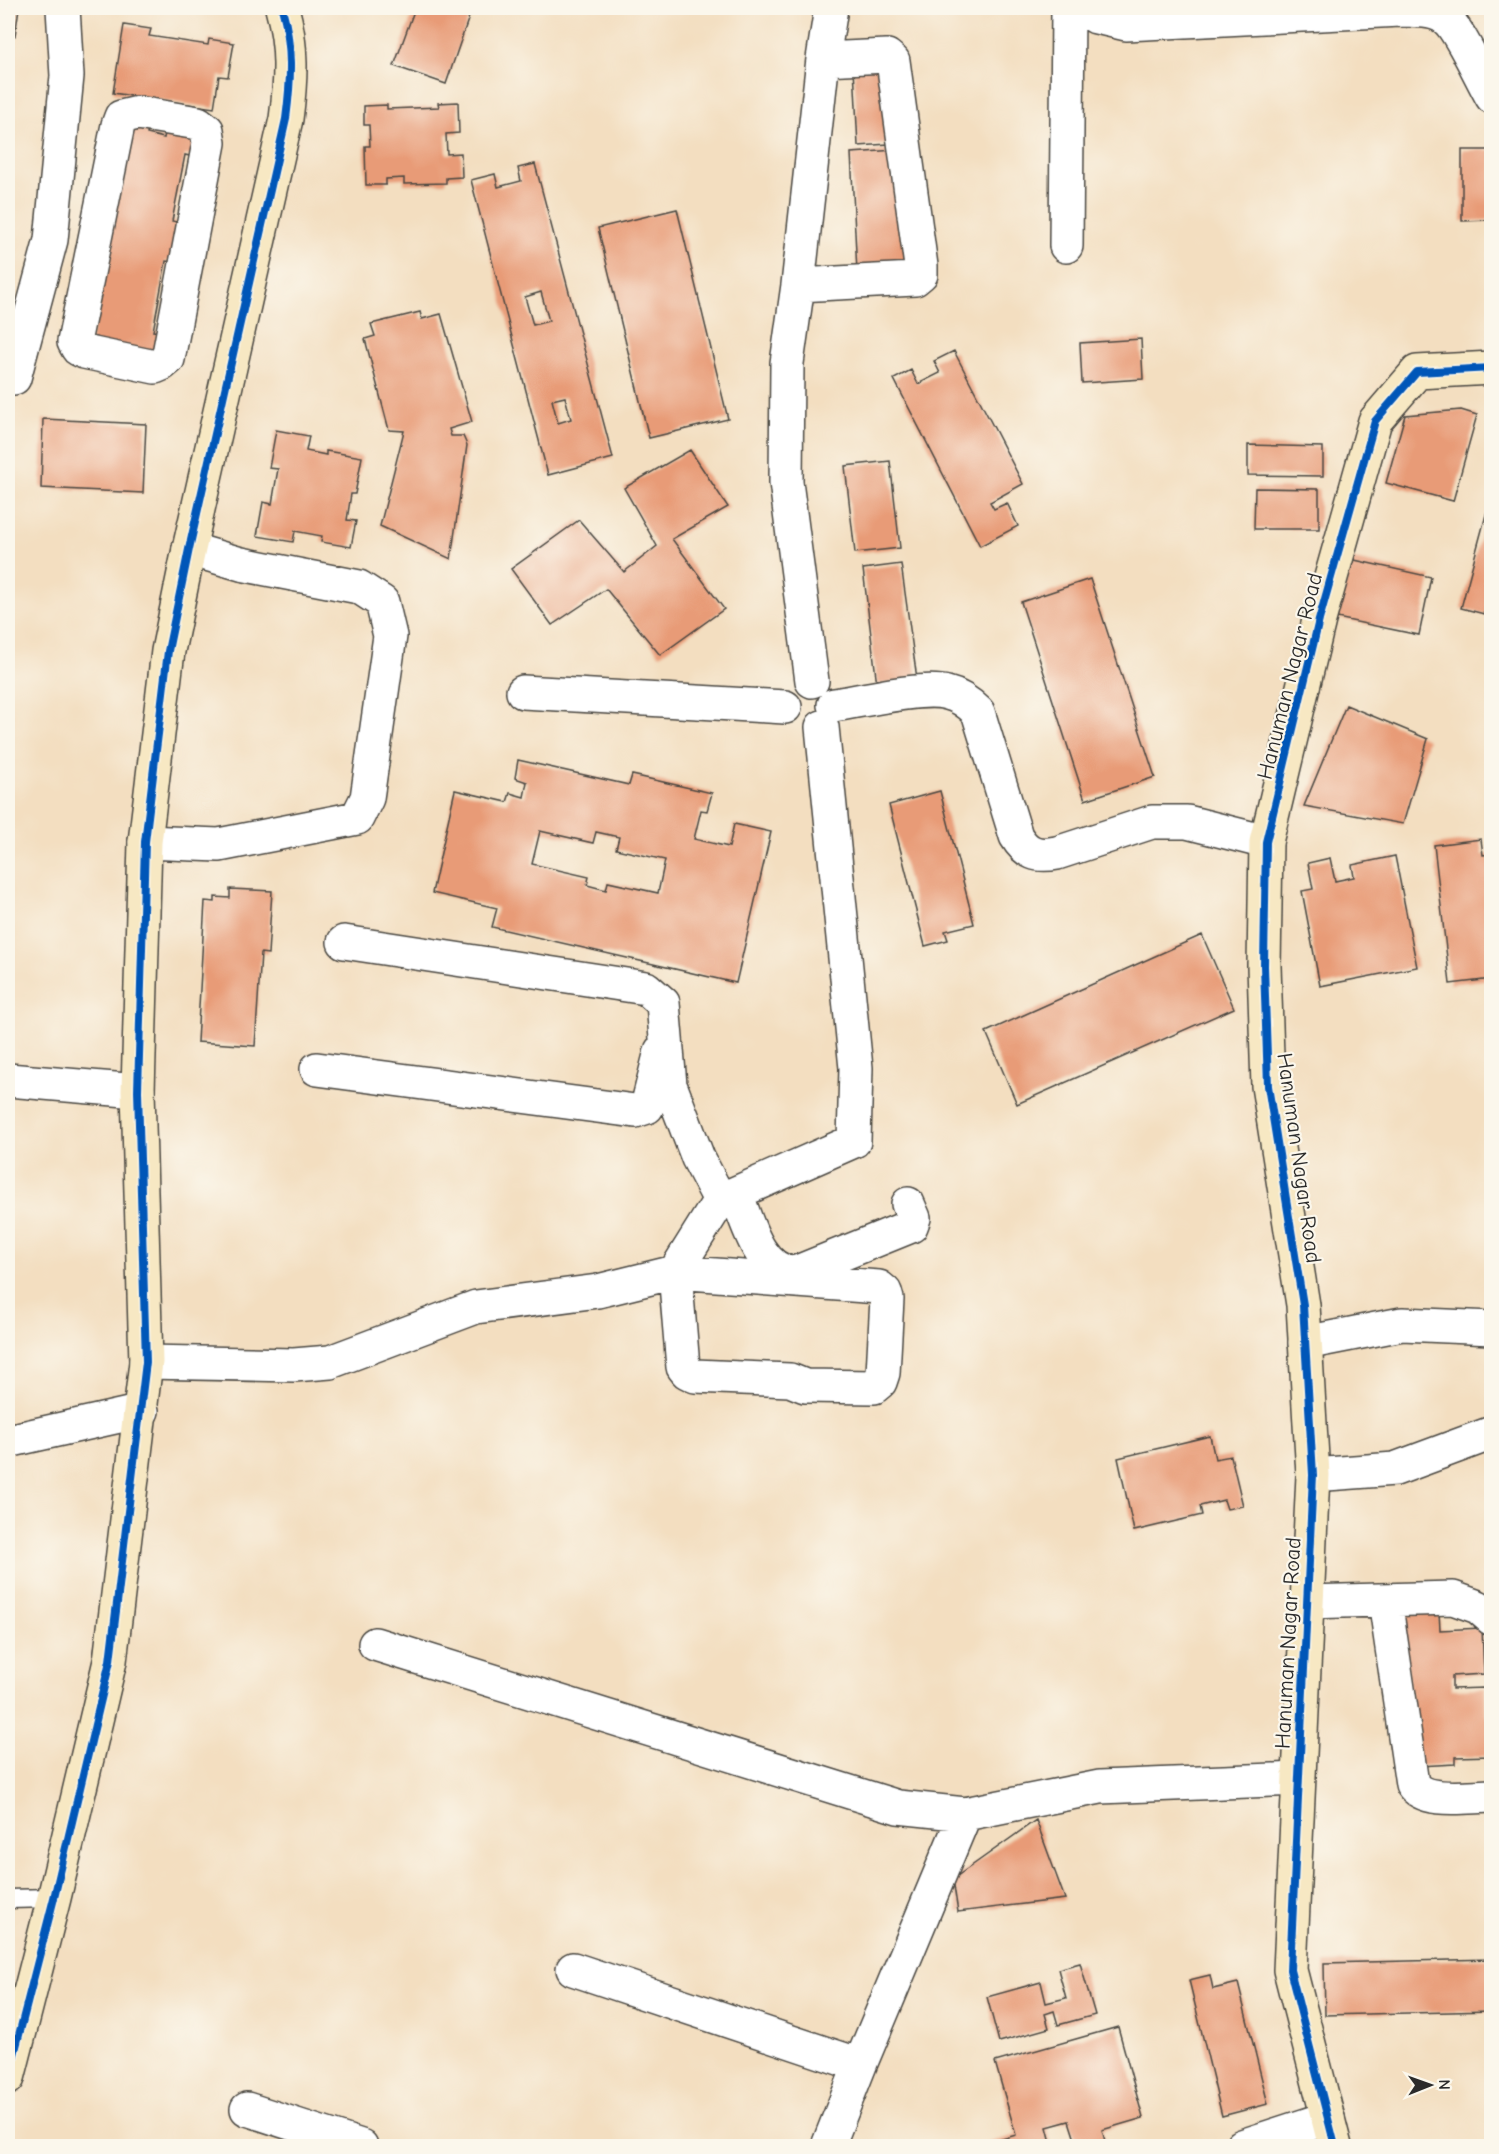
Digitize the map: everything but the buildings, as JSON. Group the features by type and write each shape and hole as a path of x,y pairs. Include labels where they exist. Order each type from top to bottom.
{"street":[{"path":"14,378 51,240 67,76 63,8"},
{"path":"8,2078 54,1898 110,1661 147,1362 138,1091 145,842 168,651 286,119 291,74 288,30 282,8"},
{"path":"812,681 786,482 787,363 831,8"},
{"path":"1066,246 1068,8"},
{"path":"1081,8 1096,17 1126,24 1413,9 1429,12 1446,18 1457,33 1491,97"},
{"path":"798,285 915,279 921,274 893,61 887,56 823,59"},
{"path":"138,113 198,123 207,130 209,143 168,359 155,367 84,352 78,350 74,342 106,182 121,117 138,113"},
{"path":"58,173 106,182"},
{"name":"Hanuman Nagar Road","path":"1331,2132 1290,1970 1313,1475 1303,1305 1268,1086 1264,966 1266,842 1319,620 1375,421 1417,372 1491,368"},
{"path":"145,842 219,846 357,818 367,798 390,636 382,602 359,587 241,564 189,549"},
{"path":"147,1362 294,1365 330,1362 476,1307 598,1291 675,1272 879,1287 885,1292 887,1299 883,1373 880,1382 874,1387 805,1386 790,1380 695,1376 683,1367 675,1272 728,1196 854,1141 856,1068 828,716 831,693 826,687 812,681 803,681 789,691 785,707 791,723 798,728 814,730 828,716 925,691 945,692 966,700 978,712 1016,836 1023,847 1033,853 1044,855 1057,853 1152,822 1186,822 1266,842"},
{"path":"523,692 785,707"},
{"path":"344,942 646,988 663,1003 670,1085 698,1158 728,1196 769,1264 779,1270 786,1273 795,1272 911,1226 914,1218 908,1204"},
{"path":"318,1069 635,1111 647,1107 665,1035"},
{"path":"8,1080 138,1091"},
{"path":"1305,1343 1402,1324 1491,1328"},
{"path":"8,1441 142,1411"},
{"path":"1313,1475 1395,1469 1491,1433"},
{"path":"1306,1602 1453,1598 1478,1607 1491,1619"},
{"path":"1385,1600 1412,1784 1416,1791 1428,1796 1491,1796"},
{"path":"375,1644 898,1807 965,1814 1100,1787 1298,1779"},
{"path":"828,2146 965,1814"},
{"path":"573,1969 860,2065"},
{"path":"247,2109 361,2146"},
{"path":"1242,2146 1331,2132"}],"lane":[{"path":"8,1899 54,1898"}],"cycle path":[{"path":"8,2078 54,1898 110,1661 146,1362 138,1091 145,842 168,651 286,119 290,63 286,22 282,8"},
{"path":"1335,2146 1290,1970 1313,1475 1303,1305 1268,1086 1264,966 1266,842 1319,620 1375,421 1417,372 1492,368"}]}
